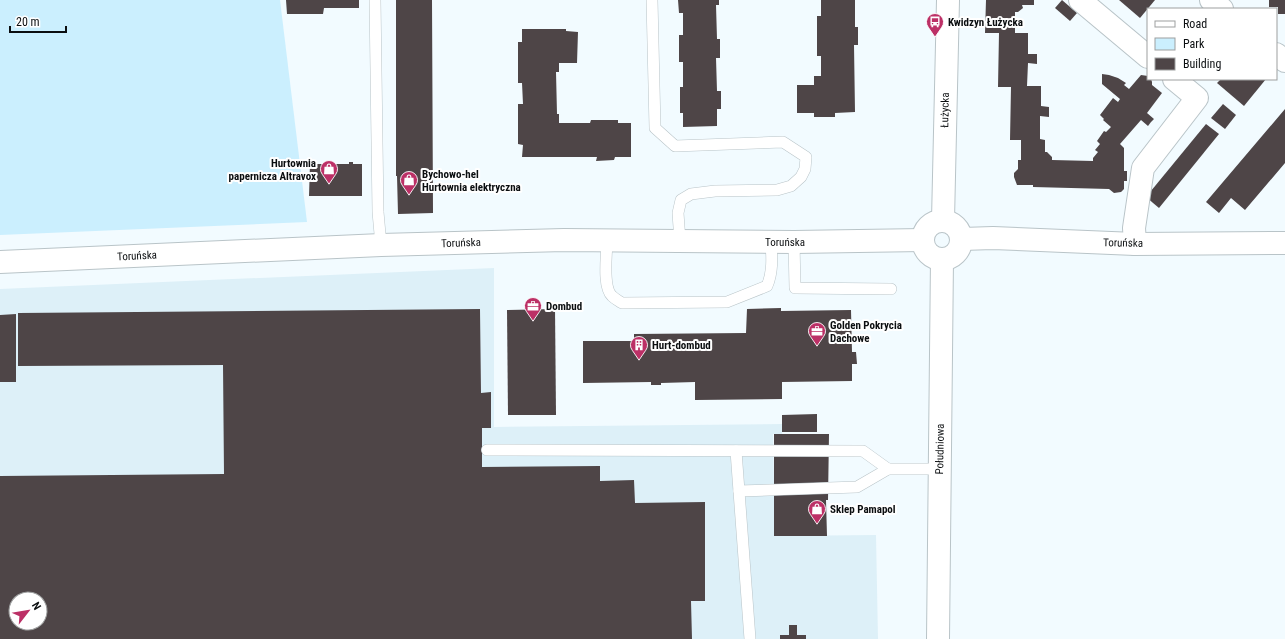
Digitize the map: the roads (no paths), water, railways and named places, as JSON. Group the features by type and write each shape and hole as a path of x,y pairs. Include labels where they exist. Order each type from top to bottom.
{"street":[{"name":"Łużycka","path":"943,220 948,0"},
{"path":"1080,0 1147,56"},
{"path":"1211,0 1221,8"},
{"path":"1277,55 1285,61"},
{"path":"1135,244 1134,228 1143,168 1197,98 1175,80"},
{"path":"943,220 952,222 959,230 962,239 959,249 952,257 942,259 932,256 925,250 923,240 925,230 933,222 943,220"},
{"name":"Toruńska","path":"962,239 993,238 1135,244 1285,243"},
{"name":"Toruńska","path":"0,262 381,245 607,240 771,242 923,240"},
{"name":"Południowa","path":"938,639 942,259"}],"lane":[{"path":"376,0 378,212 381,245"},
{"path":"652,0 655,128 675,146 783,142 806,157 805,169 801,177 792,186 777,190 715,191 691,194 680,200 678,213 680,241"},
{"path":"607,240 607,288 611,296 622,303 727,302 767,286 771,277 771,242"},
{"path":"794,242 795,288 891,289"},
{"path":"487,450 863,451 888,469"},
{"path":"736,451 750,639"},
{"path":"739,491 857,487 888,469 939,469"}],"place":[{"name":"Kwidzyn Łużycka","path":"935,37"},
{"name":"Hurtownia papernicza Altravox","path":"329,184"},
{"name":"Bychowo-hel Hurtownia elektryczna","path":"409,195"},
{"name":"Dombud","path":"533,321"},
{"name":"Golden Pokrycia Dachowe","path":"817,346"},
{"name":"Hurt-dombud","path":"639,360"},
{"name":"Sklep Pamapol","path":"817,524"}]}
